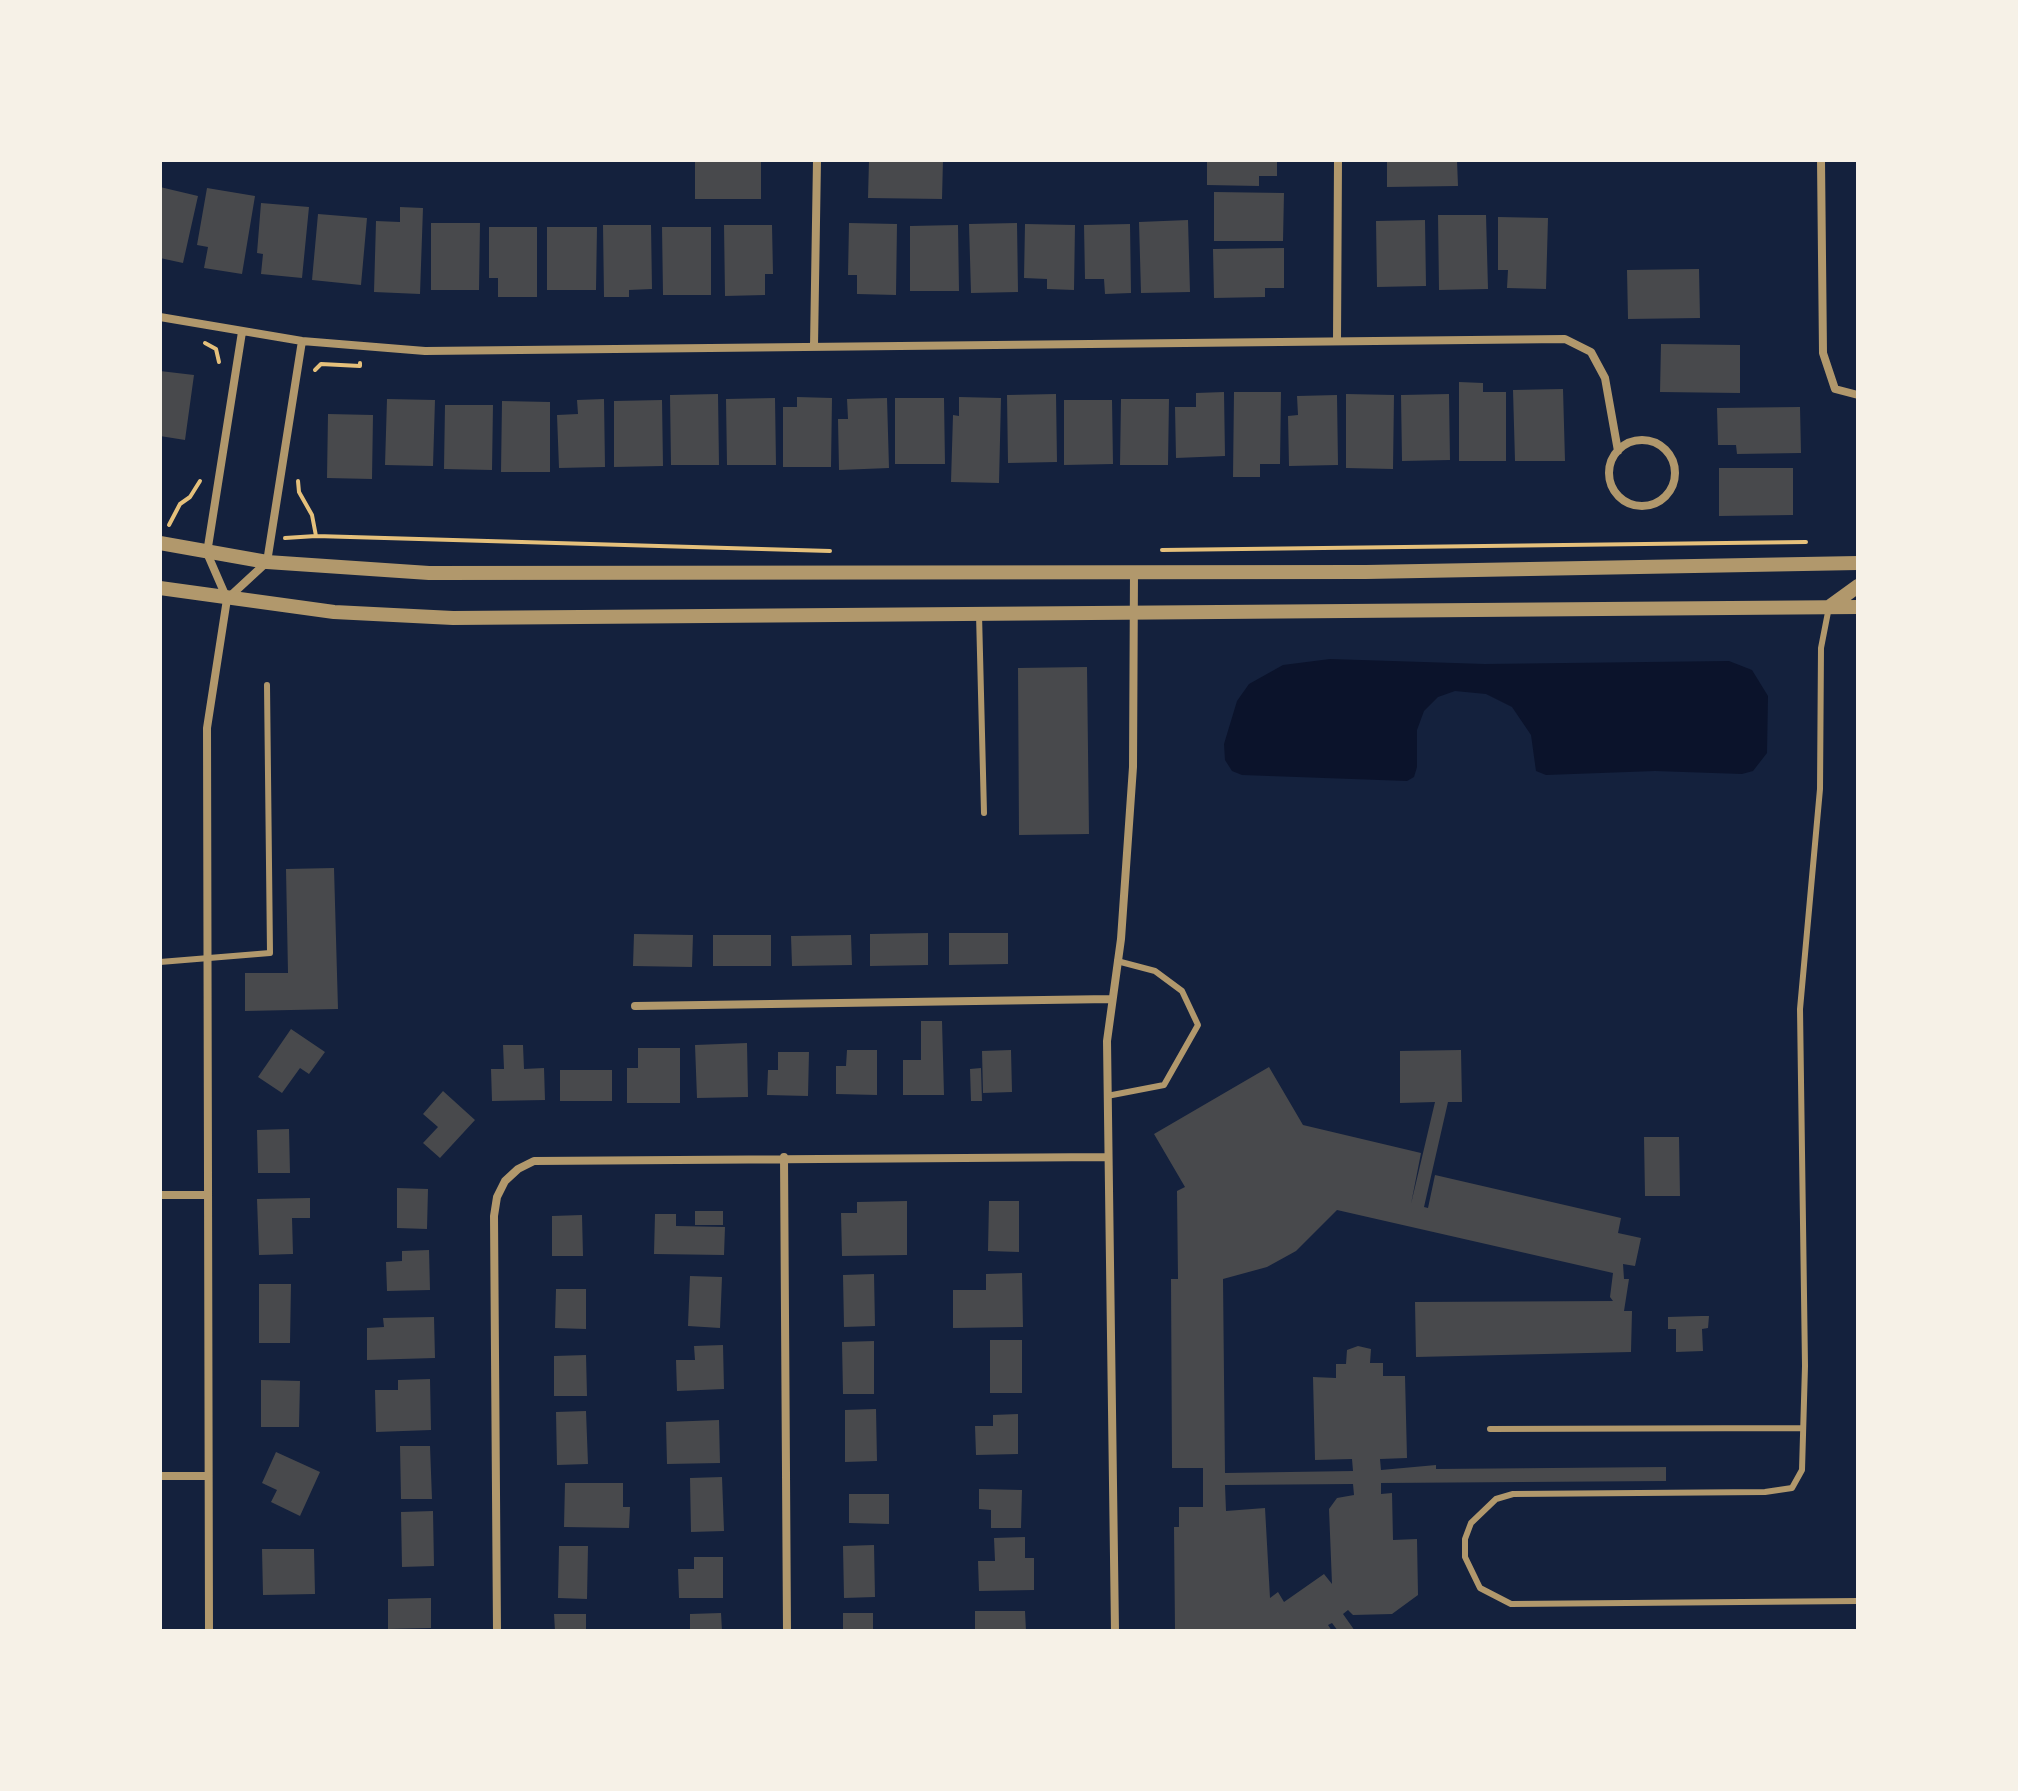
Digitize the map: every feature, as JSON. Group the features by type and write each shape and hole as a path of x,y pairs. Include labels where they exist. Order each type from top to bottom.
{"street":[{"path":"814,346 817,160"},
{"path":"1337,341 1338,160"},
{"path":"1821,160 1823,353 1835,389 1858,395"},
{"path":"160,317 302,341 514,352 1565,339 1591,352 1605,378 1618,451 1612,460 1610,483 1623,501 1646,506 1666,496 1675,475 1668,454 1660,446 1638,441 1618,451"},
{"path":"209,1631 207,728 227,599 207,553 242,332"},
{"path":"227,599 267,562 302,341"},
{"path":"160,543 267,562 336,569 455,573 1366,572 1858,563"},
{"path":"1115,1631 1107,1041 1133,767 1134,571"},
{"path":"1829,607 1858,586"},
{"path":"160,588 334,612 453,618 1858,607"},
{"path":"635,1006 1111,999"},
{"path":"784,1157 787,1631"},
{"path":"497,1631 494,1216 497,1197 505,1181 534,1161 1107,1157"},
{"path":"160,1195 207,1195"},
{"path":"160,1476 208,1476"}],"lane":[{"path":"1829,607 1821,648 1820,789 1800,1009 1802,1470 1792,1488 1765,1492 1513,1494 1496,1499 1471,1523 1465,1539 1470,1573 1480,1588 1511,1604 1858,1601"},
{"path":"979,614 984,813"},
{"path":"160,962 270,953 267,685"},
{"path":"1107,1096 1164,1085 1198,1025 1182,991 1155,971 1117,961"},
{"path":"1490,1429 1803,1428"}],"path":[{"path":"200,326 197,341 216,349 219,368"},
{"path":"311,375 321,364 360,366 362,346"},
{"path":"168,528 180,504 200,484 201,475"},
{"path":"298,477 299,492 312,515 316,536"},
{"path":"271,540 316,536 834,551"},
{"path":"1153,550 1812,542"}],"water":[{"path":"1330,659 1485,664 1729,661 1752,670 1768,696 1767,753 1753,771 1742,774 1655,771 1546,775 1536,771 1531,735 1512,707 1486,694 1455,691 1438,697 1424,711 1417,730 1417,767 1414,777 1407,781 1242,775 1232,771 1225,760 1224,744 1237,701 1249,684 1283,665"}],"building":[{"path":"695,160 761,160 761,199 695,199"},
{"path":"869,160 943,160 942,199 868,198"},
{"path":"1207,160 1277,160 1277,176 1259,176 1259,186 1207,185"},
{"path":"1387,160 1457,160 1458,186 1387,187"},
{"path":"160,187 198,196 183,263 160,258"},
{"path":"207,188 255,196 242,274 204,268 208,247 197,245"},
{"path":"1214,192 1284,193 1283,241 1214,241"},
{"path":"261,203 309,207 302,278 261,274 263,254 257,253"},
{"path":"400,207 423,208 420,294 374,292 376,221 400,222"},
{"path":"318,214 367,218 361,285 312,280"},
{"path":"1438,215 1486,215 1488,289 1439,290"},
{"path":"1498,217 1548,218 1546,289 1507,288 1508,270 1498,270"},
{"path":"1188,220 1190,292 1141,293 1139,222"},
{"path":"1425,220 1426,286 1377,287 1376,221"},
{"path":"431,223 480,223 479,290 431,290"},
{"path":"849,223 897,224 896,295 857,294 857,275 848,275"},
{"path":"1017,223 1018,292 971,293 969,224"},
{"path":"1025,224 1075,225 1074,290 1047,289 1047,279 1024,278"},
{"path":"1130,224 1131,293 1105,294 1104,279 1085,279 1084,225"},
{"path":"603,225 651,225 652,289 629,290 629,297 604,297"},
{"path":"724,225 772,225 773,274 765,274 765,295 725,296"},
{"path":"958,225 959,291 910,291 910,226"},
{"path":"489,227 537,227 537,297 498,297 498,278 489,278"},
{"path":"547,227 597,227 596,290 547,290"},
{"path":"662,227 711,227 711,295 663,295"},
{"path":"1284,248 1284,288 1265,288 1265,297 1214,298 1213,249"},
{"path":"1699,269 1700,318 1628,319 1627,270"},
{"path":"1661,344 1740,345 1740,393 1660,392"},
{"path":"160,371 194,375 185,440 160,436"},
{"path":"1459,382 1483,383 1483,392 1506,392 1506,461 1459,461"},
{"path":"1563,389 1565,461 1515,461 1513,390"},
{"path":"1224,392 1225,456 1176,458 1175,407 1196,407 1196,393"},
{"path":"1234,392 1281,392 1280,464 1260,464 1260,477 1233,477"},
{"path":"718,394 719,465 671,465 670,395"},
{"path":"1056,394 1057,462 1008,463 1007,395"},
{"path":"1346,394 1394,395 1393,469 1346,468"},
{"path":"1449,394 1450,460 1402,461 1401,395"},
{"path":"1337,395 1338,465 1289,466 1288,416 1298,415 1297,396"},
{"path":"797,397 832,398 831,467 783,467 783,407 797,407"},
{"path":"959,397 1001,398 999,483 951,482 953,415 959,416"},
{"path":"775,398 776,465 727,465 726,399"},
{"path":"887,398 889,468 839,470 838,419 848,419 847,399"},
{"path":"895,398 944,398 945,464 895,464"},
{"path":"387,399 435,400 433,466 385,465"},
{"path":"604,399 605,467 559,468 557,415 578,414 577,400"},
{"path":"1121,399 1169,399 1168,465 1120,465"},
{"path":"662,400 663,466 614,467 614,401"},
{"path":"1064,400 1112,400 1113,464 1064,465"},
{"path":"502,401 550,402 550,472 501,472"},
{"path":"445,405 493,405 492,470 444,469"},
{"path":"1800,407 1801,453 1737,454 1736,445 1718,445 1717,408"},
{"path":"328,414 373,415 372,479 327,478"},
{"path":"1719,468 1793,468 1793,515 1719,516"},
{"path":"1087,667 1089,834 1019,835 1018,668"},
{"path":"334,868 338,1009 245,1011 245,973 288,973 286,869"},
{"path":"928,933 928,965 870,966 870,934"},
{"path":"949,933 1008,933 1008,964 949,965"},
{"path":"634,934 693,935 692,967 633,966"},
{"path":"713,935 771,935 771,966 713,966"},
{"path":"851,935 852,965 792,966 791,936"},
{"path":"921,1021 942,1021 944,1095 903,1095 903,1060 921,1060"},
{"path":"291,1029 325,1052 309,1074 300,1068 282,1093 258,1077"},
{"path":"747,1043 748,1097 697,1098 695,1045"},
{"path":"503,1045 523,1045 524,1069 544,1068 545,1100 492,1101 491,1069 504,1069"},
{"path":"638,1048 680,1048 680,1103 627,1103 627,1068 638,1068"},
{"path":"847,1050 877,1050 877,1095 836,1094 836,1066 846,1066"},
{"path":"1011,1050 1012,1092 983,1093 982,1051"},
{"path":"1461,1050 1462,1102 1448,1102 1424,1207 1428,1208 1435,1175 1621,1218 1618,1233 1641,1238 1635,1266 1623,1264 1624,1279 1629,1279 1624,1311 1632,1311 1631,1352 1416,1357 1415,1302 1613,1301 1610,1297 1613,1273 1337,1210 1296,1251 1267,1267 1223,1279 1225,1473 1353,1471 1352,1459 1315,1460 1313,1377 1336,1378 1336,1364 1346,1364 1347,1350 1358,1346 1371,1349 1370,1363 1383,1363 1383,1376 1405,1376 1407,1458 1380,1459 1381,1470 1436,1465 1436,1469 1666,1467 1666,1481 1381,1483 1381,1494 1392,1493 1393,1540 1417,1539 1418,1595 1392,1614 1353,1615 1348,1610 1343,1614 1355,1631 1338,1631 1332,1623 1328,1625 1332,1631 1175,1631 1174,1527 1179,1527 1179,1507 1203,1507 1203,1468 1172,1468 1171,1279 1178,1279 1177,1191 1185,1187 1154,1134 1269,1067 1303,1125 1421,1153 1411,1204 1435,1102 1400,1103 1400,1051","holes":["1353,1484 1354,1495 1337,1498 1329,1509 1332,1584 1324,1574 1284,1602 1278,1592 1270,1598 1265,1508 1226,1511 1225,1485"]},
{"path":"778,1052 809,1052 808,1096 767,1095 768,1070 778,1070"},
{"path":"981,1068 982,1101 971,1101 970,1069"},
{"path":"560,1070 612,1070 612,1101 560,1101"},
{"path":"443,1091 475,1120 440,1158 423,1143 438,1127 423,1114"},
{"path":"289,1129 290,1173 258,1173 257,1130"},
{"path":"1644,1137 1679,1137 1680,1196 1645,1196"},
{"path":"397,1188 428,1189 427,1229 397,1228"},
{"path":"310,1198 310,1218 292,1218 293,1254 259,1255 257,1199"},
{"path":"907,1201 907,1255 842,1256 841,1213 857,1213 857,1202"},
{"path":"989,1201 1019,1201 1019,1252 988,1251"},
{"path":"695,1211 723,1211 723,1225 695,1225"},
{"path":"655,1214 676,1214 676,1226 725,1227 724,1255 654,1254"},
{"path":"582,1215 583,1256 552,1256 552,1216"},
{"path":"429,1250 430,1290 387,1291 386,1262 402,1261 402,1251"},
{"path":"1022,1273 1023,1327 953,1328 953,1290 986,1290 986,1274"},
{"path":"874,1274 875,1326 844,1327 843,1275"},
{"path":"690,1276 722,1277 720,1328 688,1326"},
{"path":"259,1284 291,1284 290,1343 259,1343"},
{"path":"556,1289 586,1289 586,1329 555,1328"},
{"path":"1709,1316 1708,1328 1702,1329 1703,1351 1676,1352 1676,1329 1668,1329 1668,1317"},
{"path":"434,1317 435,1358 367,1360 367,1328 384,1327 383,1318"},
{"path":"990,1340 1022,1340 1022,1393 990,1393"},
{"path":"874,1341 874,1394 843,1394 842,1342"},
{"path":"723,1345 724,1389 677,1391 676,1360 695,1360 694,1346"},
{"path":"586,1355 587,1396 554,1396 554,1356"},
{"path":"430,1379 431,1430 376,1432 375,1390 398,1390 398,1380"},
{"path":"261,1380 300,1381 299,1427 261,1427"},
{"path":"876,1409 877,1461 845,1462 845,1410"},
{"path":"586,1411 588,1464 557,1465 556,1412"},
{"path":"1018,1414 1018,1454 976,1455 975,1426 993,1426 993,1415"},
{"path":"719,1420 720,1463 667,1464 666,1422"},
{"path":"400,1446 430,1446 432,1499 401,1499"},
{"path":"276,1452 320,1472 300,1516 271,1502 277,1490 262,1483"},
{"path":"722,1477 724,1531 691,1532 690,1478"},
{"path":"565,1483 623,1483 623,1507 630,1507 629,1528 564,1527"},
{"path":"979,1489 1022,1490 1021,1528 991,1528 991,1510 979,1509"},
{"path":"849,1494 889,1494 889,1524 849,1523"},
{"path":"433,1511 434,1566 402,1567 401,1512"},
{"path":"1025,1537 1025,1558 1034,1558 1034,1590 979,1591 978,1561 995,1561 994,1538"},
{"path":"874,1545 875,1597 844,1598 843,1546"},
{"path":"559,1546 588,1546 587,1599 558,1598"},
{"path":"262,1549 314,1549 315,1594 263,1595"},
{"path":"694,1557 723,1557 723,1598 679,1598 678,1569 694,1569"},
{"path":"431,1598 431,1628 388,1629 388,1599"},
{"path":"975,1611 1025,1611 1026,1631 975,1631"},
{"path":"721,1613 722,1631 690,1631 690,1614"},
{"path":"843,1613 873,1613 873,1631 843,1631"},
{"path":"554,1614 586,1614 586,1631 555,1631"}]}
